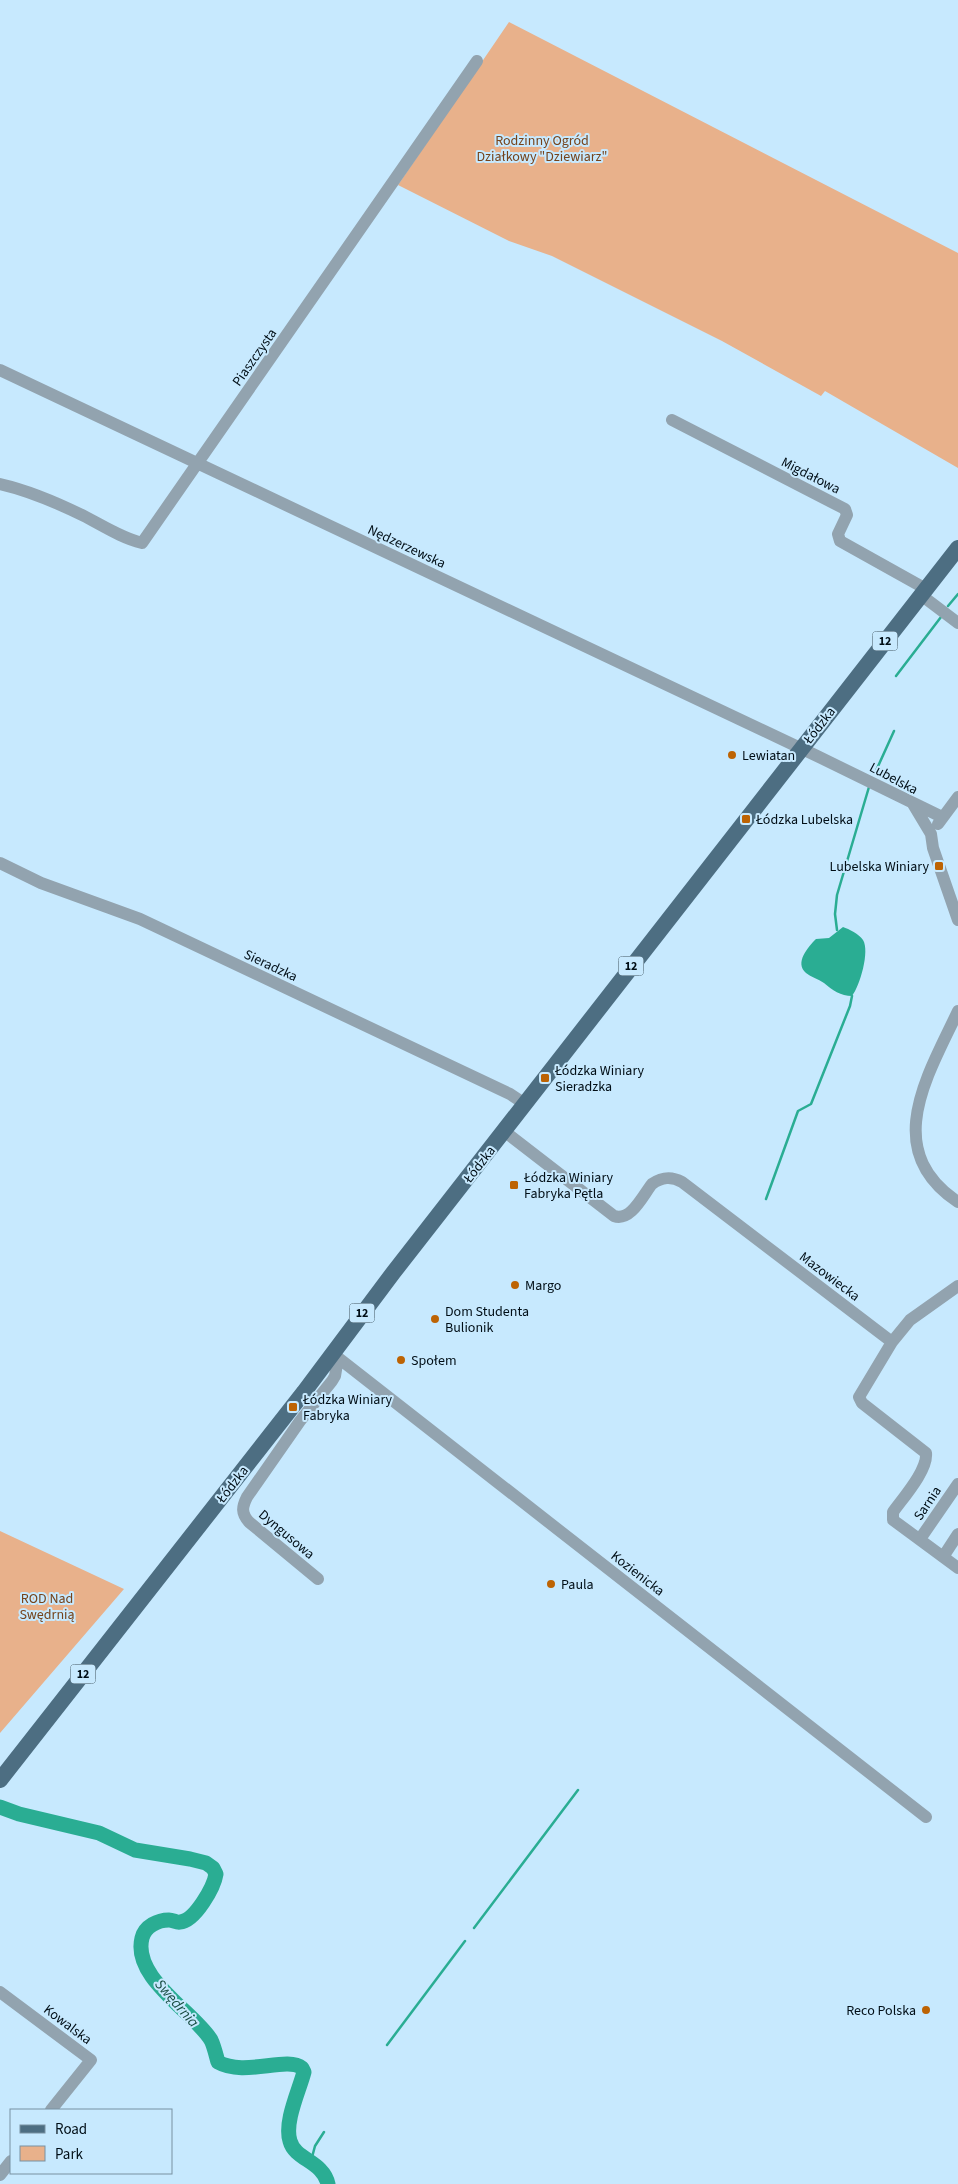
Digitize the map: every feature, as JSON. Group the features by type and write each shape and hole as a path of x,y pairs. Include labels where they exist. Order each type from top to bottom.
{"main road":[{"name":"Łódzka","path":"0,1780 304,1392 335,1356 504,1131 958,548"}],"street":[{"name":"Piaszczysta","path":"0,484 48,498 122,536 142,543 477,61"},
{"name":"Nędzerzewska","path":"0,370 802,748"},
{"name":"Migdałowa","path":"672,420 845,509 847,515 838,534 840,541 924,592"},
{"path":"924,592 958,623"},
{"name":"Lubelska","path":"802,748 912,802 918,809 931,834 933,848 958,920"},
{"path":"931,834 958,797"},
{"path":"912,802 942,817"},
{"name":"Sieradzka","path":"0,863 40,883 149,923 510,1094 525,1104"},
{"path":"958,1011 922,1093 915,1129 919,1154 934,1183 940,1190 958,1202"},
{"name":"Mazowiecka","path":"504,1131 619,1218 628,1215 652,1184 668,1178 677,1179 892,1342"},
{"path":"958,1286 918,1313 892,1342 859,1397 862,1403 926,1453 926,1461 920,1474 892,1515 894,1520 958,1568"},
{"name":"Dyngusowa","path":"318,1579 249,1522 242,1509 247,1497 332,1382 335,1376 335,1356"},
{"name":"Kozienicka","path":"335,1356 926,1816"},
{"name":"Sarnia","path":"920,1540 958,1484"},
{"path":"943,1557 958,1534"},
{"name":"Kowalska","path":"0,1992 90,2060 52,2109"},
{"path":"0,2175 10,2162"}],"green space":[{"name":"Rodzinny Ogród Działkowy \"Dziewiarz\"","path":"509,22 958,253 958,468 825,391 821,396 722,341 552,256 509,241 398,185"},
{"name":"ROD Nad Swędrnią","path":"0,1531 124,1589 0,1733"}],"shaded area":[{"path":"843,927 859,936 865,945 863,968 858,985 852,996 844,995 830,988 806,973 801,965 809,946 816,939 829,938"}],"waterway":[{"path":"948,606 958,594"},
{"path":"896,676 941,617"},
{"path":"875,773 894,731"},
{"path":"837,930 835,914 837,895 869,787"},
{"path":"766,1199 798,1111 811,1104 850,1006 852,996"},
{"path":"474,1928 578,1790"},
{"name":"Swędrnia","path":"0,1807 19,1814 99,1833 135,1850 190,1859 206,1863 213,1868 216,1874 212,1887 192,1916 179,1922 161,1921 153,1924 146,1930 142,1938 141,1953 146,1967 166,1994 203,2029 211,2040 218,2062 240,2068 286,2064 302,2068 304,2072 290,2116 290,2141 297,2152 321,2170 328,2184"},
{"path":"387,2045 465,1941"},
{"path":"311,2161 315,2146 324,2132"}],"place":[{"name":"Lewiatan","path":"732,755"},
{"name":"Łódzka Lubelska","path":"746,819"},
{"name":"Lubelska Winiary","path":"939,866"},
{"name":"Łódzka Winiary Sieradzka","path":"545,1078"},
{"name":"Łódzka Winiary Fabryka Pętla","path":"514,1185"},
{"name":"Margo","path":"515,1285"},
{"name":"Dom Studenta Bulionik","path":"435,1319"},
{"name":"Społem","path":"401,1360"},
{"name":"Łódzka Winiary Fabryka","path":"293,1407"},
{"name":"Paula","path":"551,1584"},
{"name":"Reco Polska","path":"926,2010"}]}
